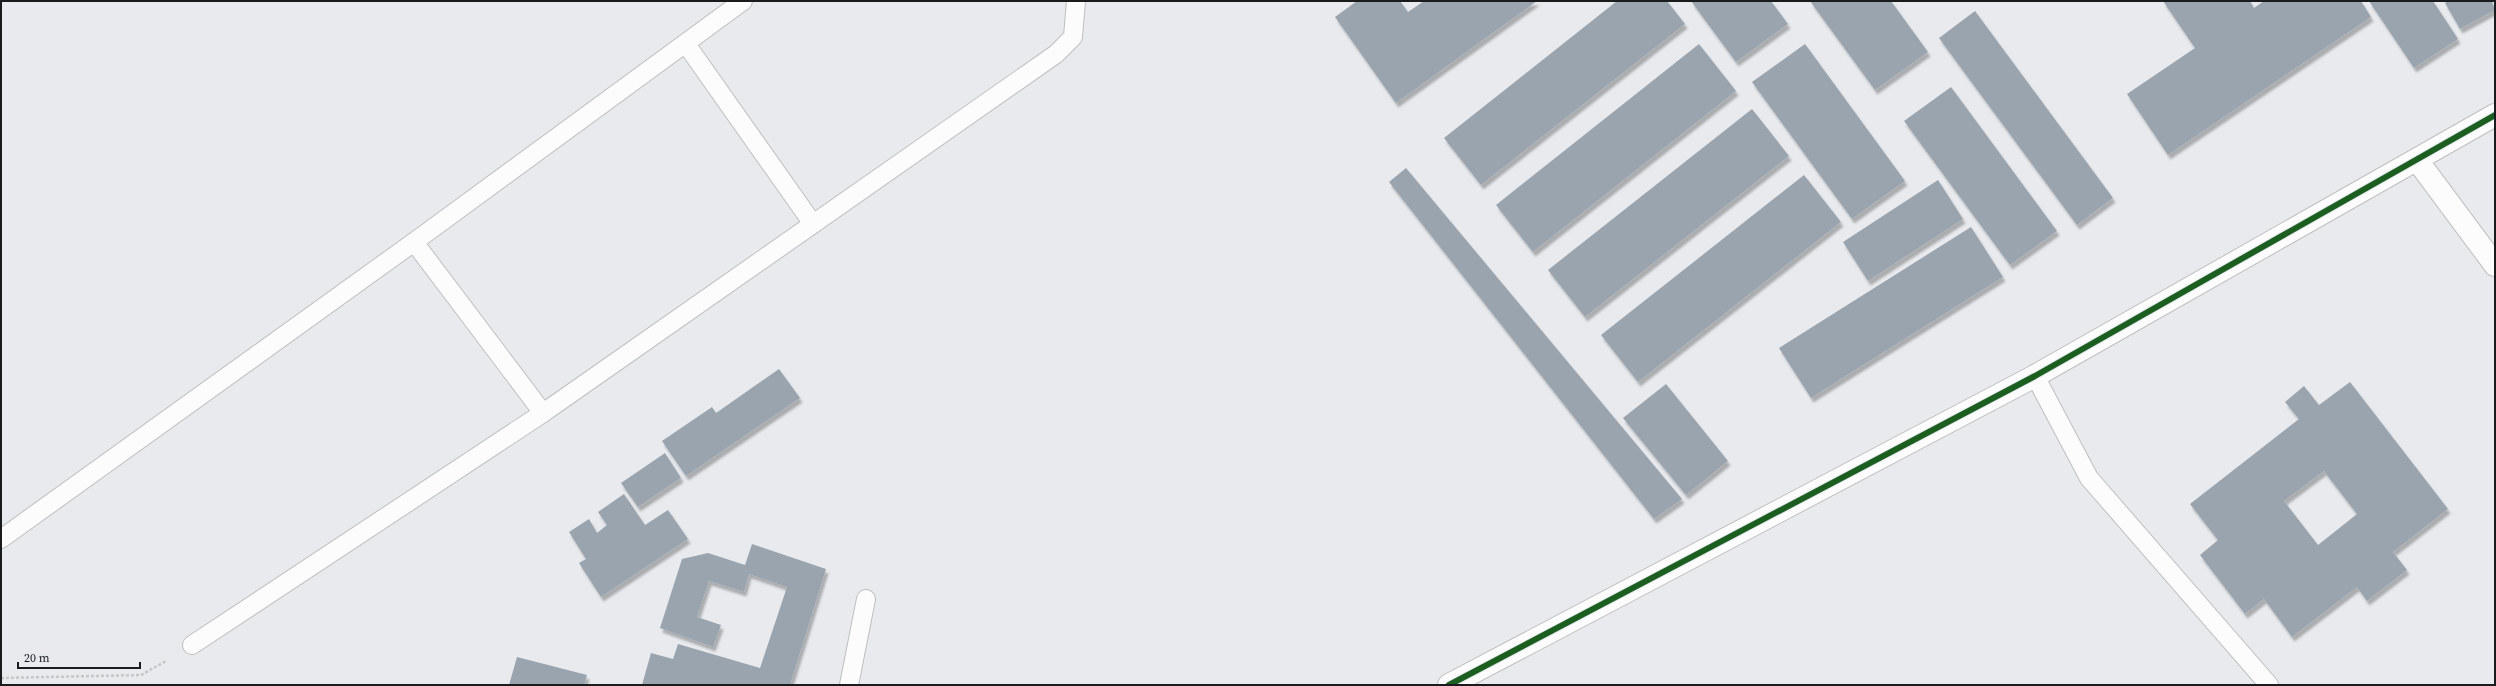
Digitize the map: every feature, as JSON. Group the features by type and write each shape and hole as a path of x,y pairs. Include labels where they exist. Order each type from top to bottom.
{"street":[{"path":"1449,685 2035,376 2417,160 2495,114"},
{"path":"2417,160 2495,265"}],"lane":[{"path":"1,539 414,242 743,1"},
{"path":"192,645 543,413 1056,54 1073,37 1076,1"},
{"path":"686,44 813,224"},
{"path":"414,242 543,413"},
{"path":"2035,376 2089,478 2269,685"},
{"path":"849,685 866,599"}],"path":[{"path":"1,678 141,675 192,645"}],"building":[{"path":"1357,1 1400,1 1408,12 1424,1 1537,1 1396,103 1335,17"},
{"path":"1617,1 1667,1 1685,24 1481,185 1444,138"},
{"path":"1691,1 1771,1 1788,24 1736,62"},
{"path":"1810,1 1891,1 1928,52 1875,90"},
{"path":"2163,1 2250,1 2254,8 2264,1 2361,1 2371,17 2168,155 2127,94 2195,48"},
{"path":"2369,1 2433,1 2458,39 2414,68"},
{"path":"2448,1 2492,1 2495,10 2460,29 2445,3"},
{"path":"1975,11 2113,198 2077,225 1939,38"},
{"path":"1699,44 1736,91 1533,252 1496,205"},
{"path":"1805,44 1905,181 1852,219 1752,82"},
{"path":"1951,87 2057,231 2010,265 1904,121"},
{"path":"1752,109 1789,156 1585,317 1548,270"},
{"path":"1406,168 1682,499 1654,519 1389,182"},
{"path":"1804,175 1841,222 1638,382 1601,335"},
{"path":"1938,180 1963,219 1868,281 1843,242"},
{"path":"1971,227 2003,277 1811,398 1779,348"},
{"path":"779,369 800,398 686,476 662,441 712,407 716,413"},
{"path":"2350,382 2448,509 2393,552 2407,570 2367,601 2357,587 2292,637 2264,599 2245,614 2200,555 2218,540 2190,504 2299,419 2285,402 2304,386 2319,405","holes":["2324,471 2357,514 2318,545 2284,501"]},
{"path":"1666,384 1728,461 1686,495 1623,418"},
{"path":"665,453 681,478 638,507 621,483"},
{"path":"624,494 645,525 668,510 688,539 601,597 579,563 586,559 569,532 589,519 597,533 607,525 598,512"},
{"path":"752,544 826,569 790,685 642,685 651,653 673,659 678,644 760,668 787,587 749,574 744,592 709,581 697,617 721,625 713,647 660,628 682,559 708,553 745,565"},
{"path":"517,657 587,675 584,685 509,685"}],"cycle path":[{"path":"1449,685 2035,376 2495,115"}]}
